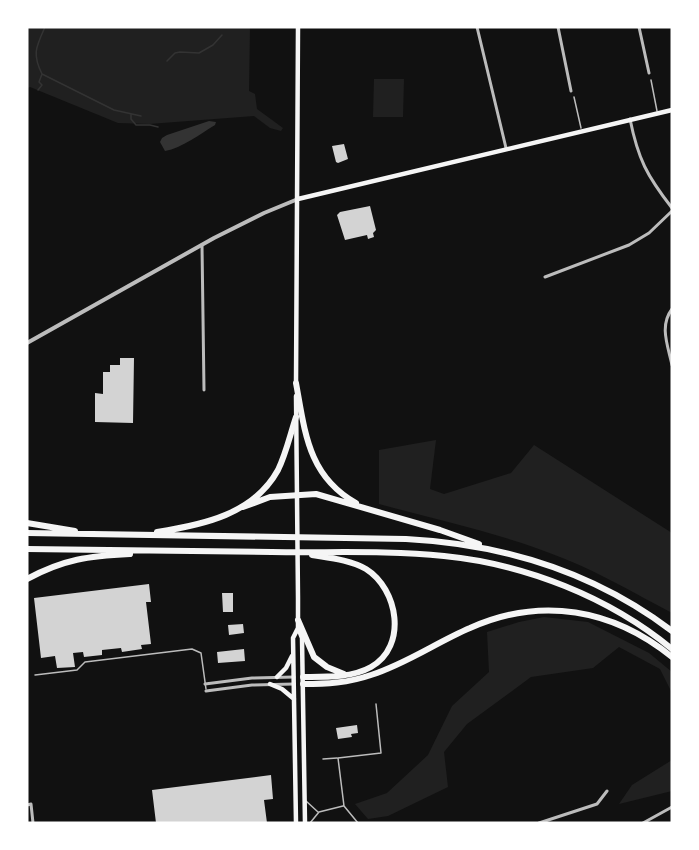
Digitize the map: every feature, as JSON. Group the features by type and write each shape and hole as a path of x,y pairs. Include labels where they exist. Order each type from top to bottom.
{"highway":[{"path":"296,383 306,438 314,460 334,486 350,499 370,510"},
{"path":"243,507 262,491 277,472 296,417"},
{"path":"137,535 198,525 270,497 316,494 457,536 491,549"},
{"path":"27,523 102,534"},
{"path":"27,533 406,538 443,541 491,549 536,561 588,581 633,604 672,631"},
{"path":"27,549 435,555 464,559 512,569 558,584 602,604 644,628 672,649"},
{"path":"27,579 51,567 89,556 181,551"},
{"path":"295,552 343,561 361,567 380,581 391,599 395,624 388,650 372,667 344,675 303,680"},
{"path":"303,680 343,682 372,675 487,621 507,615 539,611 577,613 609,620 649,640 672,657"},
{"path":"298,624 314,657 327,667 344,675"}],"main road":[{"path":"298,27 296,516 298,624 302,638 305,823"},
{"path":"298,199 672,110"},
{"path":"296,823 293,638 298,624"},
{"path":"277,678 286,668 293,654"},
{"path":"294,677 303,680"},
{"path":"294,684 303,680"},
{"path":"270,684 282,689 294,699"}],"street":[{"path":"477,27 506,148"},
{"path":"558,27 572,91"},
{"path":"639,27 649,73"},
{"path":"545,277 629,245 649,233 672,209 647,173 636,147 630,119"},
{"path":"27,343 202,245 264,213 298,199"},
{"path":"202,245 204,390"},
{"path":"672,309 665,326 672,365"},
{"path":"205,684 252,678 294,677"},
{"path":"206,691 270,684 294,684"},
{"path":"539,823 597,804 607,791"},
{"path":"29,805 33,823"},
{"path":"644,823 672,807"}],"lane":[{"path":"651,80 657,113"},
{"path":"574,97 582,130"},
{"path":"35,675 77,670 85,662 192,649 201,653 206,691"},
{"path":"323,759 381,753 376,704"},
{"path":"338,758 344,806 358,823"},
{"path":"304,799 319,812"},
{"path":"310,823 319,812 344,806"}],"shaded area":[{"path":"27,27 250,27 249,91 255,94 257,109 283,128 281,131 270,128 254,116 149,124 118,123 30,87 27,88"},
{"path":"374,79 404,79 403,117 373,117"},
{"path":"209,121 216,122 215,125 178,147 165,151 160,142 167,135"},
{"path":"436,440 430,489 444,494 511,473 534,445 672,533 672,613 619,584 542,550 496,535 379,504 379,450"},
{"path":"544,617 588,622 649,653 672,672 672,693 660,669 619,647 593,668 531,677 467,724 444,752 448,787 388,816 368,819 355,804 387,793 428,755 452,706 489,672 487,632"},
{"path":"672,760 672,791 619,804 632,785"}],"building":[{"path":"344,144 348,159 338,163 332,146"},
{"path":"370,206 376,230 373,233 374,237 368,239 367,235 345,240 337,215 340,212"},
{"path":"120,358 134,358 133,423 95,422 95,393 103,394 103,372 110,372 110,365 120,365"},
{"path":"149,584 151,602 146,602 151,644 141,645 142,649 122,652 121,648 102,650 102,655 84,657 83,652 73,653 75,667 57,668 55,656 41,658 34,598"},
{"path":"222,593 233,593 233,612 223,612"},
{"path":"243,624 244,633 229,635 228,625"},
{"path":"244,649 245,661 218,663 217,652"},
{"path":"357,725 358,733 351,734 352,737 338,739 336,728"},
{"path":"271,775 273,799 264,800 267,823 156,823 152,790"}],"waterway":[{"path":"45,27 36,50 42,74 114,110 141,116"},
{"path":"167,61 175,53 199,53 213,45 222,35"},
{"path":"38,90 42,85 39,82 42,74"},
{"path":"131,115 136,125 158,127"}]}
